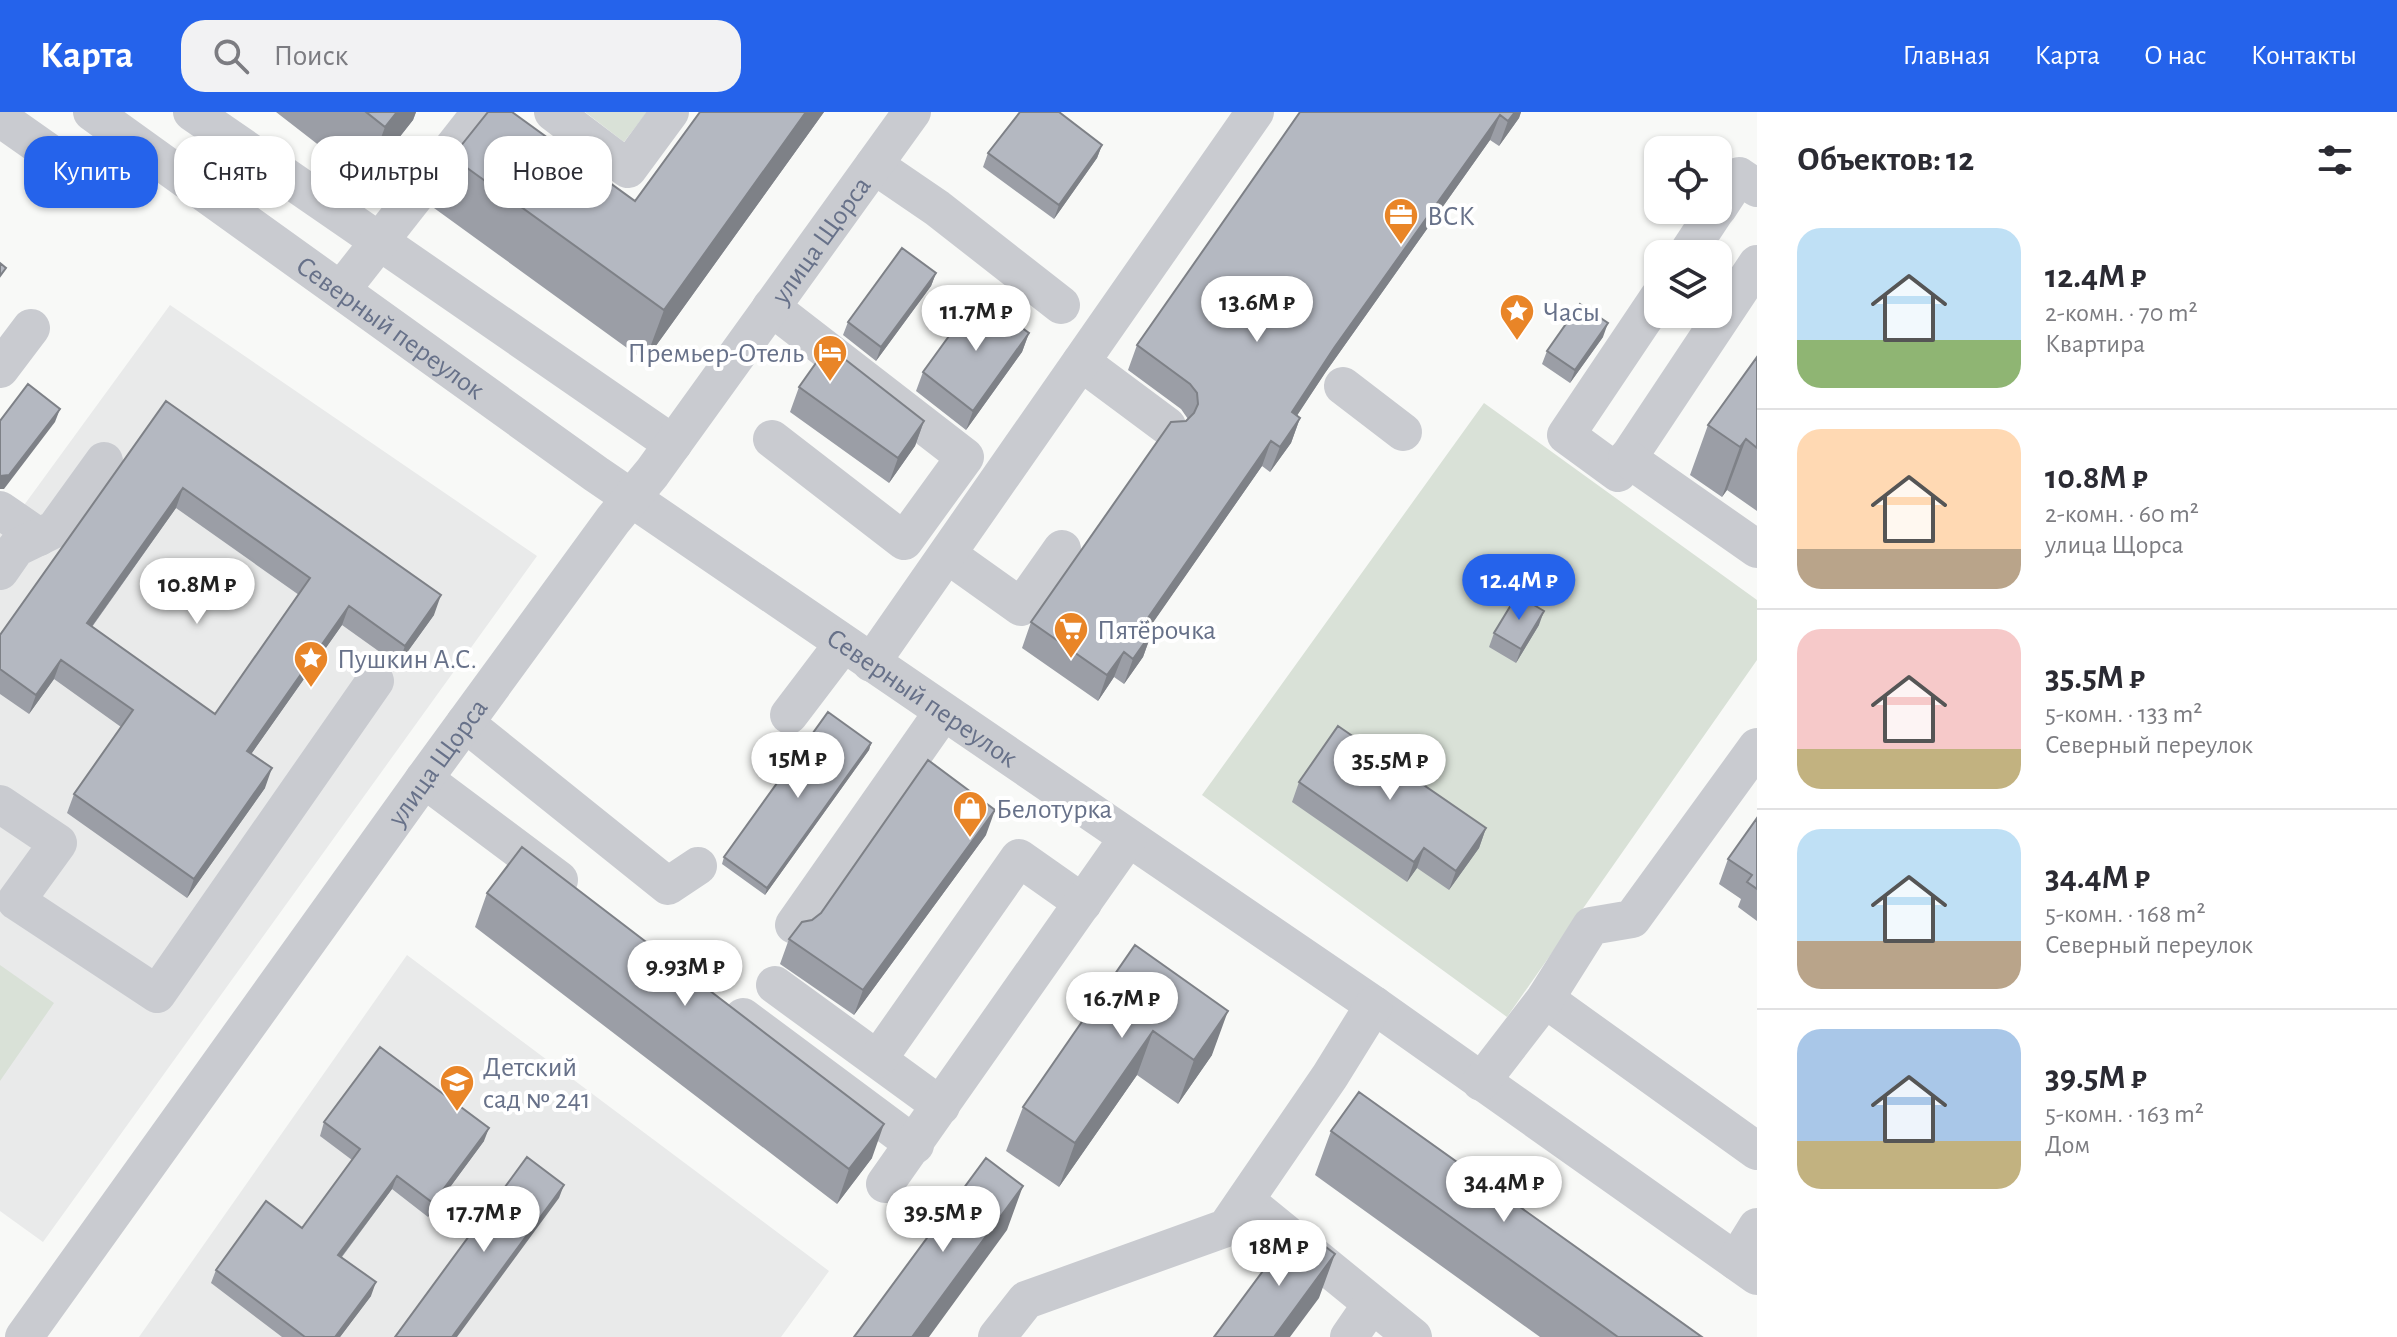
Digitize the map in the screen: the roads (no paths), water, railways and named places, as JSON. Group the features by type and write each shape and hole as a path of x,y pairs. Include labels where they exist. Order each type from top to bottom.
{"street":[{"name":"Северный переулок","path":"92,112 125,136"},
{"path":"158,156 192,112 673,444"},
{"path":"342,289 481,112"},
{"path":"553,112 628,169 670,112"},
{"name":"улица Щорса","path":"24,1337 424,779 673,444 912,112"},
{"path":"789,715 857,653 948,555 1255,112"},
{"path":"0,118 26,136"},
{"name":"Северный переулок","path":"158,160 631,497 1374,1005 1747,1269"},
{"path":"874,165 937,208 1061,305"},
{"path":"1732,186 1739,176 1757,188"},
{"path":"1644,319 1566,435 1618,473 1757,264"},
{"path":"771,307 965,457 904,541 772,439"},
{"path":"0,369 31,328"},
{"path":"1081,362 1167,426"},
{"path":"1343,386 1403,432"},
{"path":"1627,458 1757,549"},
{"path":"0,571 16,548 55,529 104,461"},
{"path":"0,510 39,537"},
{"path":"948,555 1021,607 1062,549"},
{"path":"0,804 58,843 16,901 157,994 375,681"},
{"path":"794,925 943,712"},
{"path":"465,723 668,886 698,866"},
{"path":"1481,1082 1545,999 1591,926 1632,919 1757,747"},
{"path":"424,779 588,901"},
{"path":"885,1184 1128,838"},
{"path":"878,1059 1019,858 1083,903"},
{"path":"775,985 941,1106"},
{"path":"714,995 915,1145"},
{"path":"1545,999 1757,1151"},
{"path":"997,1337 1026,1300 1226,1228 1374,1005"},
{"path":"1246,1201 1413,1337"},
{"path":"1747,1269 1757,1227"},
{"path":"1349,1337 1371,1305"}],"place":[{"name":"ВСК","path":"1401,246"},
{"name":"Часы","path":"1517,342"},
{"name":"Премьер-Отель","path":"830,383"},
{"name":"Пятёрочка","path":"1071,660"},
{"name":"Пушкин А.С.","path":"311,689"},
{"name":"Белотурка","path":"970,839"},
{"name":"Детский сад № 241","path":"457,1113"}]}
